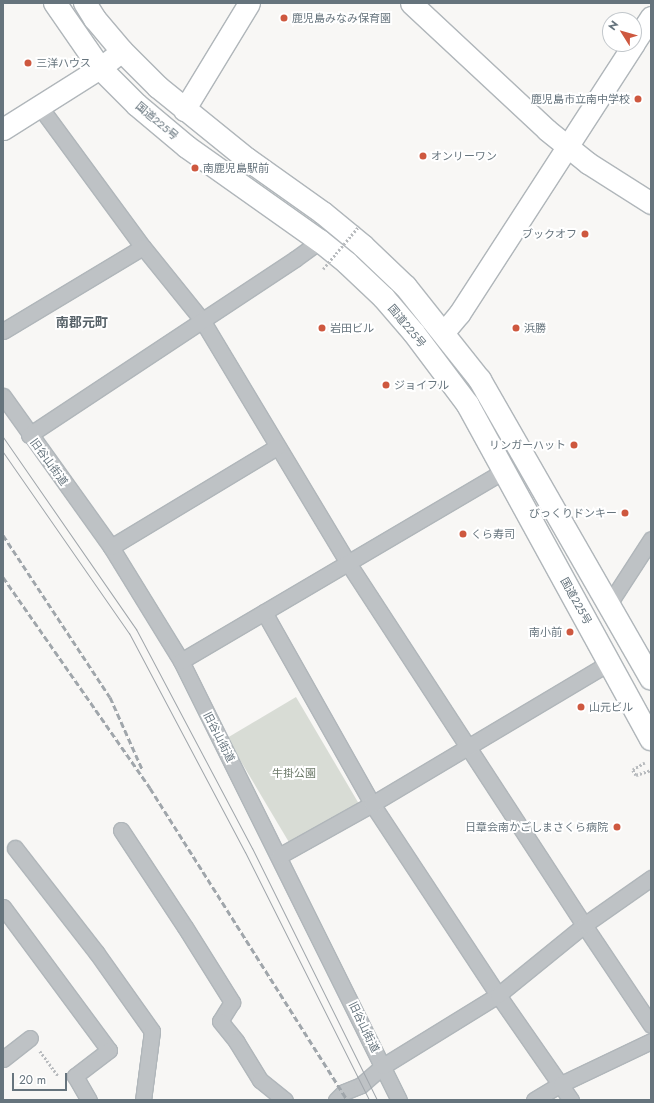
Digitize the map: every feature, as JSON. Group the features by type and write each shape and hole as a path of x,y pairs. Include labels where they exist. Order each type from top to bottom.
{"highway":[{"name":"国道225号","path":"55,3 100,68 138,105 187,147 320,241 347,263 379,293 414,333 468,405 651,739"},
{"path":"85,3 95,19 122,51 158,87 184,110 247,159 322,213 363,246 406,287 480,380 651,679"}],"street":[{"path":"184,110 249,3"},
{"path":"412,3 538,122 588,163 651,203"},
{"path":"642,31 651,17"},
{"path":"3,129 100,68 122,51"},
{"path":"444,333 459,314 629,52"},
{"path":"40,107 143,247 202,320 348,563 651,1025"},
{"path":"29,435 320,241"},
{"path":"3,331 143,247"},
{"name":"旧谷山街道","path":"3,396 29,435 111,547 181,662 279,856 399,1100"},
{"path":"111,547 277,447"},
{"path":"181,662 504,471"},
{"path":"609,604 651,538"},
{"path":"264,612 372,804 498,995 571,1100"},
{"path":"279,856 372,804 610,662"},
{"path":"121,830 232,1002 220,1021 236,1041 260,1080 285,1100"},
{"path":"15,848 96,952 152,1031 143,1100"},
{"path":"336,1100 344,1092 361,1085 383,1066 498,995 584,925 651,878"},
{"path":"3,907 109,1050 75,1076 90,1100"},
{"path":"3,1059 30,1038"},
{"path":"534,1100 561,1084 651,1041"}],"path":[{"path":"323,269 359,226"},
{"path":"645,763 633,770 636,775 651,770"},
{"path":"30,1038 62,1081"}],"green space":[{"name":"牛掛公園","path":"296,697 362,809 293,849 227,738"}],"tram line":[{"path":"3,437 136,629 252,848 377,1100"},
{"path":"3,452 129,633 245,852 369,1100"}],"railway":[{"path":"3,535 110,697 142,769"},
{"path":"3,577 150,788 347,1100"}],"place":[{"name":"鹿児島みなみ保育園","path":"284,18"},
{"name":"三洋ハウス","path":"28,63"},
{"name":"鹿児島市立南中学校","path":"638,99"},
{"name":"オンリーワン","path":"423,156"},
{"name":"南鹿児島駅前","path":"195,168"},
{"name":"ブックオフ","path":"585,234"},
{"name":"岩田ビル","path":"322,328"},
{"name":"浜勝","path":"516,328"},
{"name":"ジョイフル","path":"386,385"},
{"name":"リンガーハット","path":"574,445"},
{"name":"びっくりドンキー","path":"625,513"},
{"name":"くら寿司","path":"463,534"},
{"name":"南小前","path":"570,632"},
{"name":"山元ビル","path":"581,707"},
{"name":"日章会南かごしまさくら病院","path":"617,827"}],"district":[{"name":"南郡元町","path":"82,323"}]}
